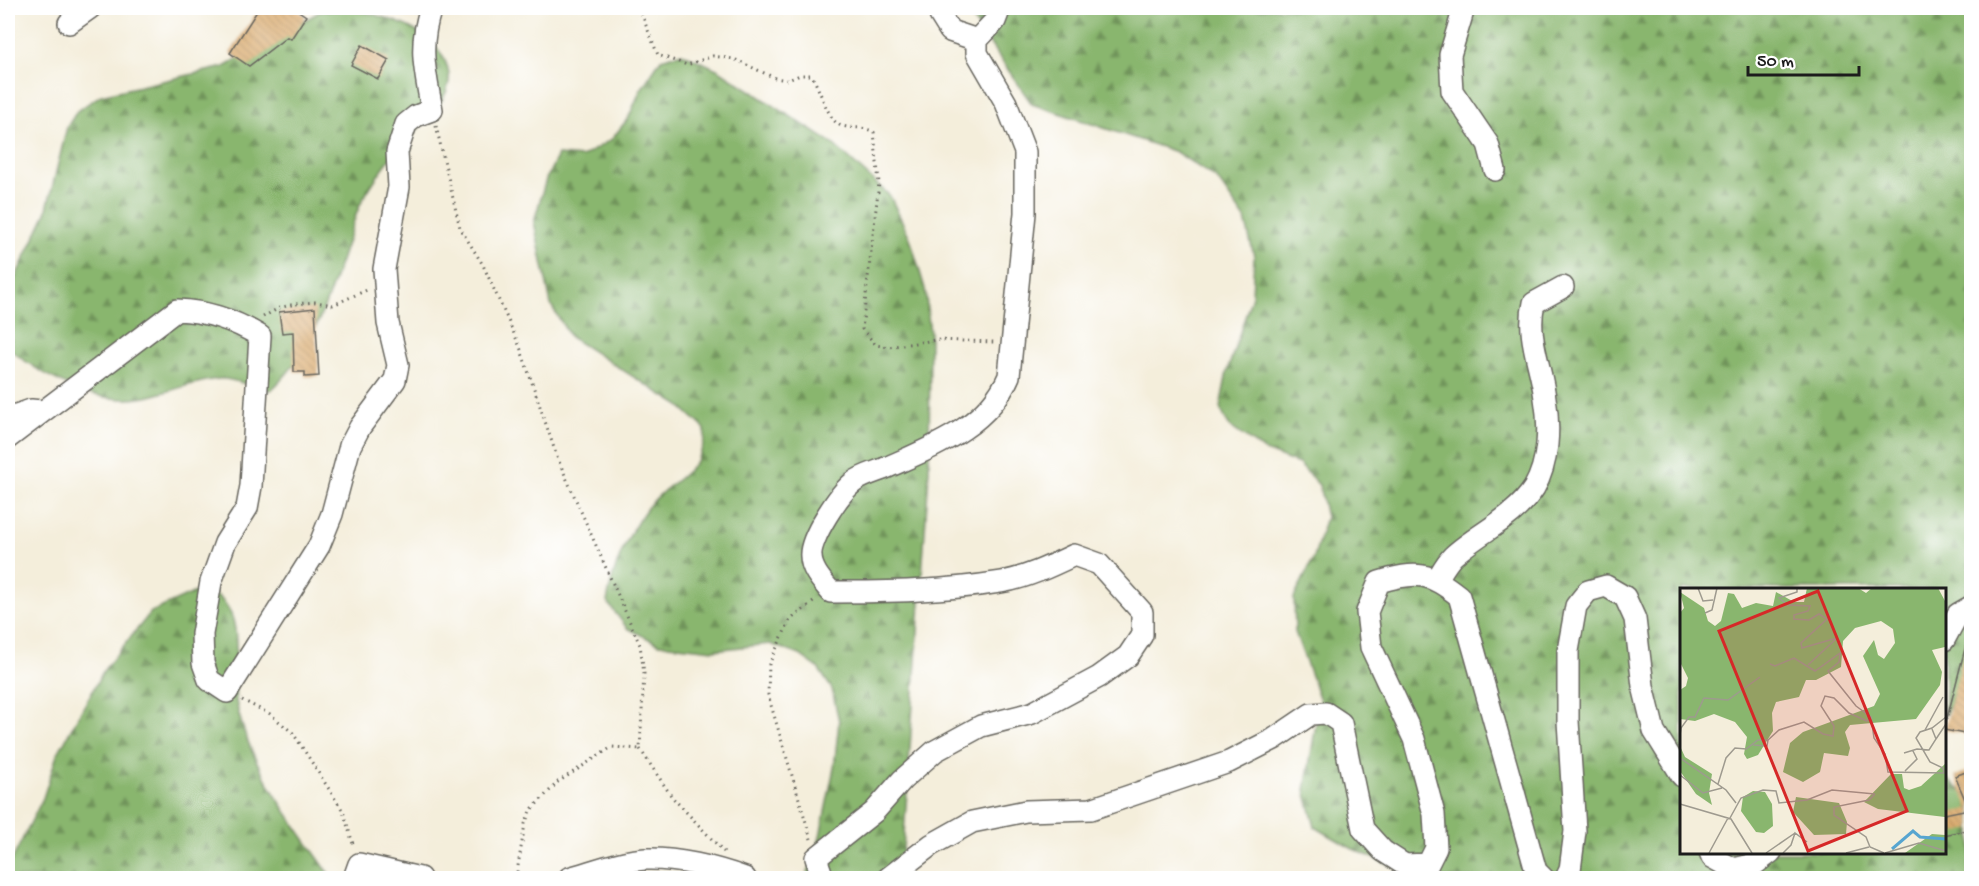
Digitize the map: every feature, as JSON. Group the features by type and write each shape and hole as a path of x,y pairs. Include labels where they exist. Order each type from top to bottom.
{"street":[{"path":"69,24 90,8"},
{"path":"8,438 177,310 200,310 262,336 251,486 247,508 225,543 211,582 202,634 203,663 209,680 228,692 319,546 332,514 350,446 360,427 395,380 398,365 388,323 384,269 399,187 397,152 406,124 416,116 432,110 422,52 423,31 431,8"},
{"path":"940,8 940,15 950,31 977,40"},
{"path":"823,879 816,858 874,812 902,780 935,751 981,726 1032,713 1100,677 1128,656 1142,635 1142,612 1125,590 1099,564 1074,555 1037,572 1002,582 878,592 831,592 818,576 810,556 818,530 853,482 943,442 984,414 1001,394 1009,376 1025,213 1025,152 1006,103 977,53 977,40 995,21 1000,8"},
{"path":"1464,8 1450,55 1452,91 1488,144 1495,170"},
{"path":"1437,579 1452,557 1508,515 1532,491 1542,473 1546,449 1546,399 1530,321 1534,303 1563,286"},
{"path":"8,418 31,410 45,411"},
{"path":"888,879 931,845 972,822 1026,811 1091,809 1229,762 1274,739 1311,714 1326,713 1341,723 1364,829 1383,851 1406,865 1428,864 1436,848 1434,814 1414,738 1371,647 1367,612 1379,582 1404,575 1437,579 1459,596 1536,871 1542,879"},
{"path":"1566,879 1570,870 1575,831 1568,721 1568,651 1576,606 1588,591 1606,585 1625,597 1635,619 1643,686 1654,731 1680,773"},
{"path":"1946,636 1958,614 1971,606"},
{"path":"1710,853 1712,857 1734,869 1755,864 1770,853"},
{"path":"569,879 614,864 645,860 670,861 745,879"},
{"path":"357,871 420,879"}],"path":[{"path":"639,8 658,55 687,65 713,56 734,59 775,78 788,80 800,75 811,75 833,121 840,126 864,127 874,132 879,183 862,329 868,339 876,345 888,347 935,340 1012,343"},
{"path":"432,110 460,228 483,265 520,347 558,457 640,645 644,672 640,749 672,797 725,854"},
{"path":"262,336 279,308 315,302 333,305 385,282"},
{"path":"816,858 768,695 769,664 790,620 809,603 831,592"},
{"path":"228,692 270,714 293,733 343,811 357,871"},
{"path":"516,879 525,824 530,811 558,782 612,747 640,749"}],"green space":[{"path":"348,8 394,21 423,36 435,46 444,59 449,74 448,85 438,107 390,159 363,199 318,323 298,359 271,390 218,379 139,398 112,398 64,384 34,367 8,348 8,293 46,213 67,127 77,111 101,95 224,67 319,12"},
{"path":"965,8 1971,8 1971,665 1946,713 1946,588 1680,588 1680,853 1946,853 1946,779 1971,798 1971,878 1418,878 1351,848 1315,827 1305,790 1320,700 1295,632 1294,598 1314,557 1326,517 1319,485 1299,464 1265,451 1229,426 1220,408 1227,372 1252,296 1254,256 1245,219 1217,179 1176,152 1032,104"},
{"path":"682,53 719,70 833,144 890,196 910,238 925,289 930,333 929,473 901,878 806,878 818,846 834,768 839,721 832,689 818,668 800,655 770,644 714,650 659,644 627,628 607,602 621,553 633,529 656,498 693,465 703,444 705,429 680,406 570,337 551,305 534,222 546,179 558,155 582,157 612,139 629,117 640,91 661,59"},
{"path":"204,588 219,597 229,610 234,624 237,706 253,753 276,796 332,878 8,878 8,868 43,798 57,755 104,670 151,612"}],"building":[{"path":"259,8 294,8 306,16 291,39 287,37 249,66 230,53"},
{"path":"362,45 389,60 378,79 351,65"},
{"path":"315,308 319,376 305,377 305,372 294,372 293,332 282,333 279,312"},
{"path":"1967,641 1971,642 1970,735 1946,730 1946,722"},
{"path":"1971,770 1971,829 1946,835 1946,814 1969,809 1955,776"}]}
